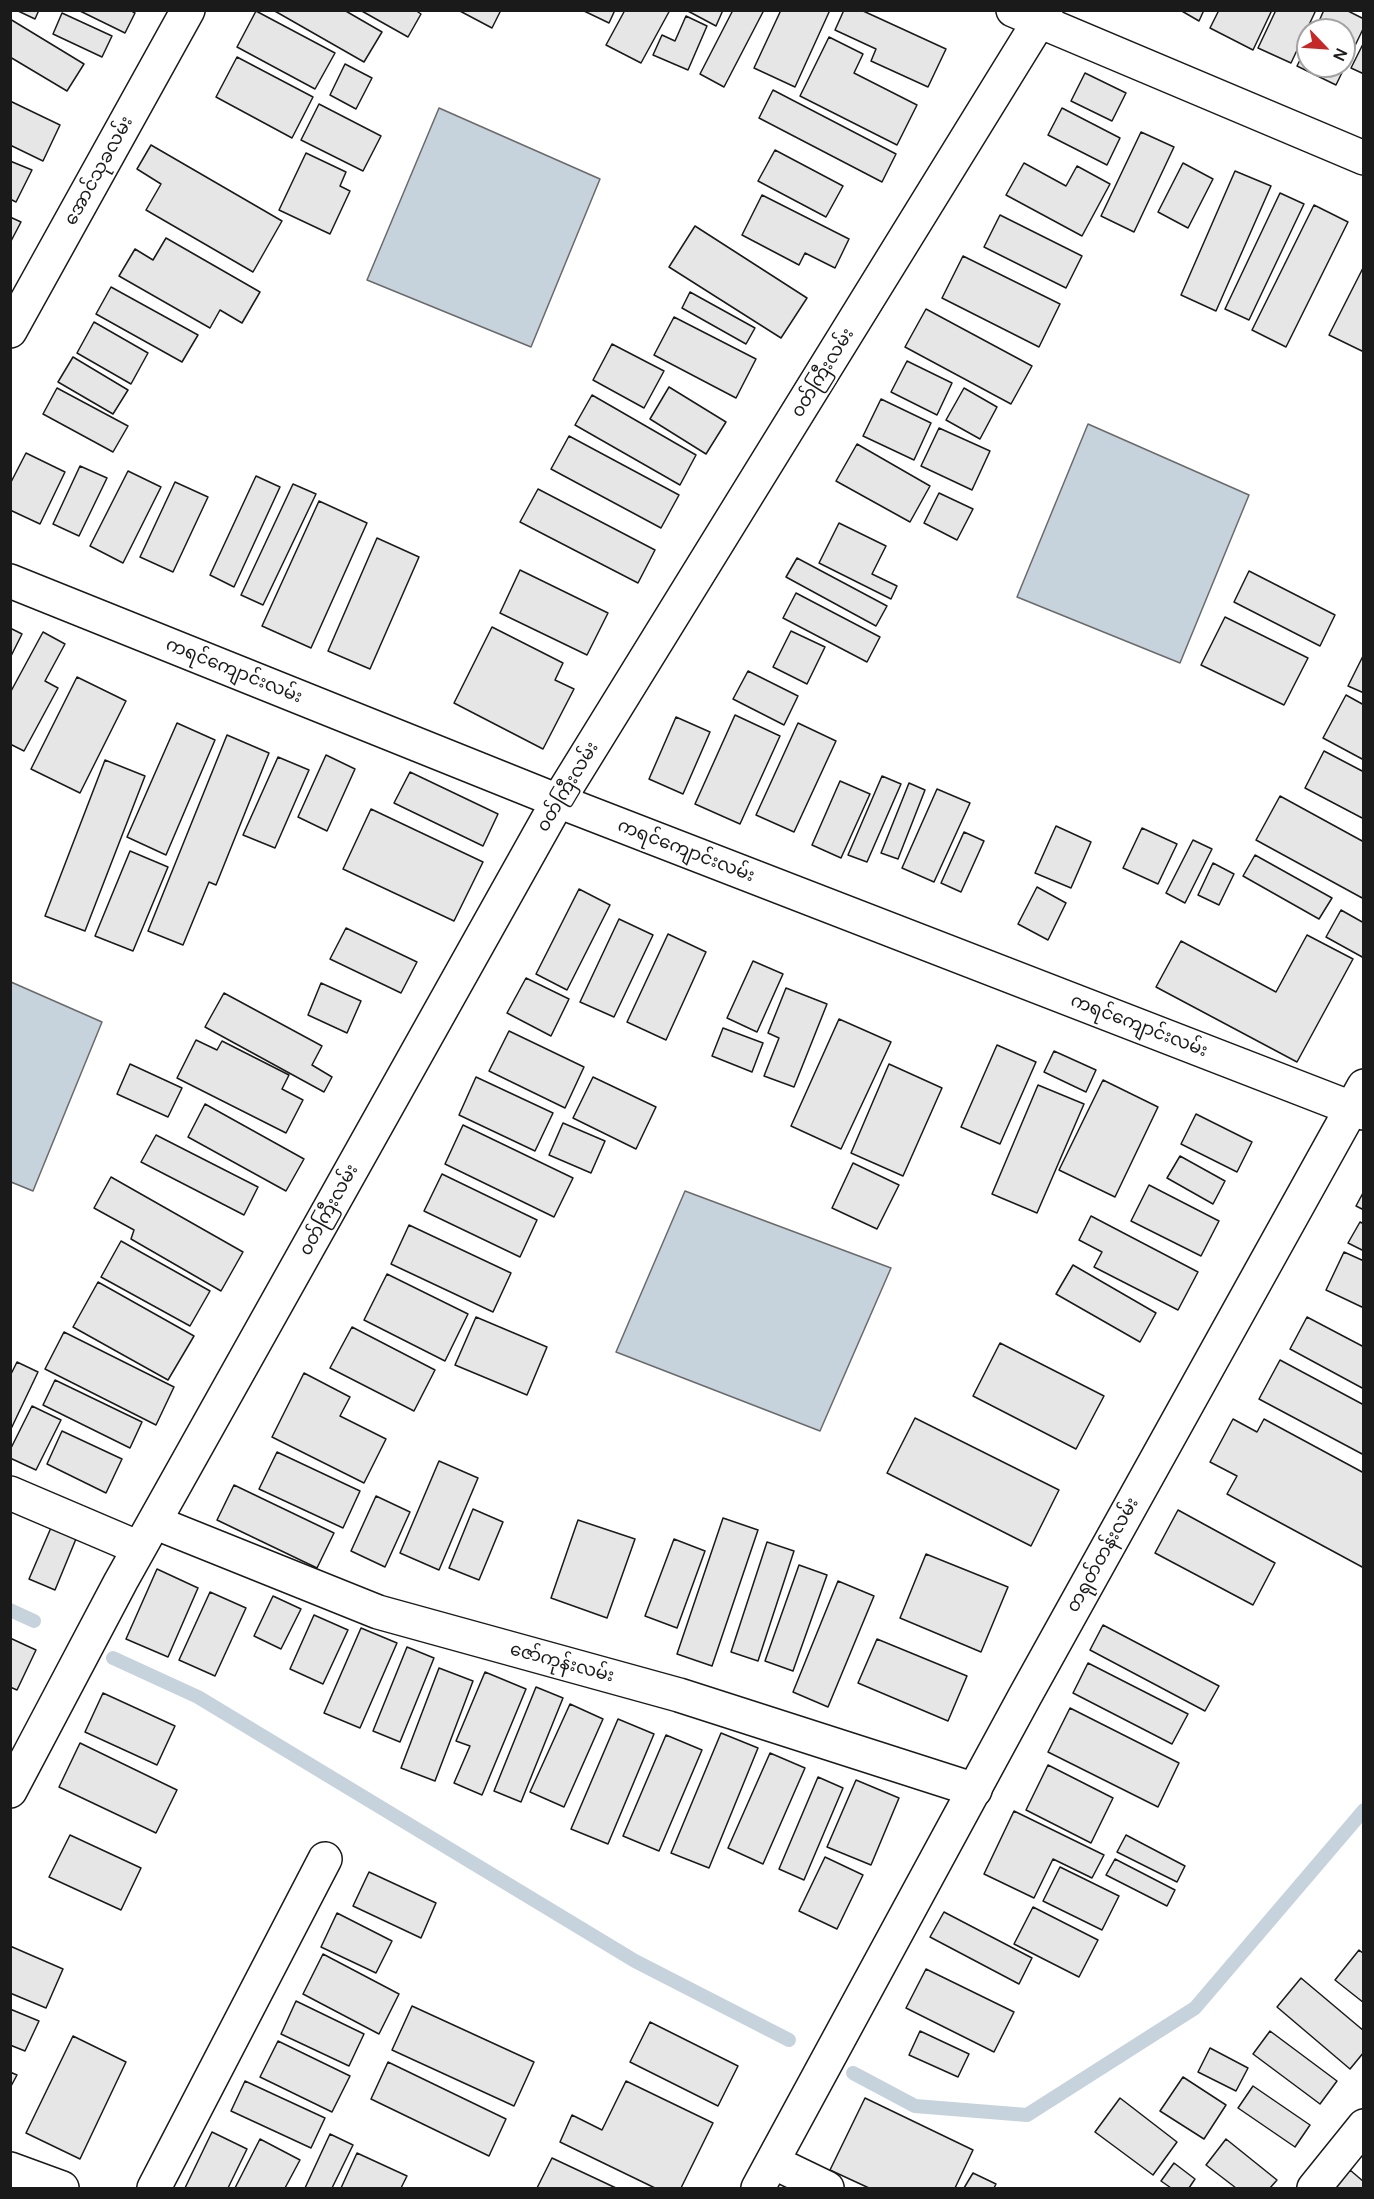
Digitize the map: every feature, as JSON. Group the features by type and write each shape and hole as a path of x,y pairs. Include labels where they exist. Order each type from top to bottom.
{"street":[{"name":"အောင်သုခလမ်း","path":"10,331 188,10"},
{"path":"1033,14 1364,158"},
{"name":"၀တ်ကြီးလမ်း","path":"10,1791 121,1581 558,801 1033,14"},
{"name":"ကရင်ကျောင်းလမ်း","path":"10,581 558,801 1359,1102"},
{"name":"တရုတ်တန်းလမ်း","path":"765,2176 975,1790 1359,1102"},
{"name":"ဇော်ကုန်းလမ်း","path":"10,1493 147,1535 378,1612 679,1695 975,1790"},
{"path":"154,2188 325,1859"},
{"path":"1314,2188 1364,2126"},
{"path":"10,2169 62,2188"},
{"path":"765,2176 827,2188"}],"shaded area":[{"path":"439,108 600,179 531,347 367,280"},
{"path":"1088,424 1249,495 1180,663 1017,597"},
{"path":"11,982 102,1022 33,1191 11,1182"},
{"path":"685,1191 891,1268 820,1431 616,1352"}],"building":[{"path":"16,10 39,10 35,19"},
{"path":"78,10 130,10 135,13 125,33"},
{"path":"273,10 344,10 382,32 364,62"},
{"path":"360,10 415,10 421,14 408,37"},
{"path":"458,10 501,10 492,28"},
{"path":"582,10 615,10 609,23"},
{"path":"625,10 670,10 641,63 606,45"},
{"path":"686,10 723,10 716,26"},
{"path":"733,10 764,10 724,87 700,74"},
{"path":"781,10 830,10 795,87 754,68"},
{"path":"844,10 861,10 946,49 928,87 871,61 876,49 835,30"},
{"path":"1180,10 1204,10 1199,21"},
{"path":"1219,10 1272,10 1253,50 1210,28"},
{"path":"1276,10 1316,10 1312,18 1296,18 1296,52 1291,63 1258,48"},
{"path":"1324,10 1346,10 1364,19 1364,27 1356,44 1356,18 1320,18"},
{"path":"256,11 335,53 315,89 237,47"},
{"path":"62,13 112,36 102,57 53,34"},
{"path":"686,16 707,26 688,70 653,55 662,35 675,41"},
{"path":"10,19 84,64 67,91 10,57"},
{"path":"829,37 863,54 854,73 917,105 897,145 800,96"},
{"path":"1364,42 1364,74 1356,70 1356,58"},
{"path":"237,57 313,97 292,138 216,97"},
{"path":"345,64 372,78 356,109 330,95"},
{"path":"1085,73 1126,93 1112,121 1071,101"},
{"path":"1322,78 1339,78 1336,85"},
{"path":"773,90 896,154 882,182 759,118"},
{"path":"10,101 60,125 43,161 10,145"},
{"path":"319,104 381,136 363,171 301,140"},
{"path":"1062,108 1120,138 1107,165 1048,135"},
{"path":"1141,132 1174,147 1134,232 1101,216"},
{"path":"151,145 282,221 253,272 146,210 161,184 137,169"},
{"path":"775,150 843,186 826,217 758,181"},
{"path":"306,153 346,172 340,186 350,191 330,234 279,210"},
{"path":"10,161 32,170 16,202 10,199"},
{"path":"1024,163 1066,186 1077,166 1110,184 1082,236 1006,195"},
{"path":"1183,163 1213,179 1188,228 1158,212"},
{"path":"1235,171 1271,186 1216,311 1181,295"},
{"path":"1280,193 1304,204 1249,320 1225,309"},
{"path":"762,195 849,239 835,268 805,253 799,265 742,235"},
{"path":"1314,205 1348,222 1286,347 1252,330"},
{"path":"1000,215 1082,256 1066,288 984,247"},
{"path":"10,217 21,222 10,243"},
{"path":"695,226 807,298 781,338 669,267"},
{"path":"166,238 260,292 242,323 220,310 210,328 119,276 135,249 153,260"},
{"path":"963,256 1060,304 1039,347 942,298"},
{"path":"1364,266 1364,352 1329,335"},
{"path":"111,287 198,335 182,362 96,314"},
{"path":"690,292 755,328 746,344 682,308"},
{"path":"926,309 1032,366 1011,404 905,347"},
{"path":"674,317 756,359 736,398 654,355"},
{"path":"94,322 148,353 131,384 77,353"},
{"path":"612,344 664,371 644,408 593,380"},
{"path":"73,357 128,390 113,414 58,382"},
{"path":"907,361 952,383 937,415 891,392"},
{"path":"669,387 726,422 706,454 650,419"},
{"path":"57,388 128,426 113,452 43,414"},
{"path":"964,388 997,407 980,439 946,420"},
{"path":"592,395 696,455 680,485 575,425"},
{"path":"881,399 931,423 914,460 863,436"},
{"path":"939,428 990,451 972,490 921,466"},
{"path":"569,436 679,495 661,528 551,469"},
{"path":"857,444 930,486 910,522 836,481"},
{"path":"26,453 65,472 40,524 10,510 10,484"},
{"path":"80,466 107,478 79,536 53,524"},
{"path":"128,471 161,487 123,563 90,546"},
{"path":"256,476 280,487 234,587 210,575"},
{"path":"175,482 208,497 173,572 140,557"},
{"path":"293,484 316,494 263,605 241,595"},
{"path":"538,489 655,550 638,583 520,522"},
{"path":"939,493 973,509 957,540 924,523"},
{"path":"319,501 367,523 311,648 262,626"},
{"path":"839,523 886,546 872,574 897,586 891,599 819,563"},
{"path":"377,538 419,557 370,669 328,651"},
{"path":"797,558 887,606 876,626 786,577"},
{"path":"520,570 608,613 587,655 500,613"},
{"path":"1249,571 1335,615 1320,646 1234,602"},
{"path":"796,593 880,637 867,662 783,618"},
{"path":"1225,617 1308,658 1284,705 1201,665"},
{"path":"492,627 563,663 555,680 574,689 543,749 454,703"},
{"path":"10,628 22,634 10,658"},
{"path":"791,631 825,647 807,684 773,667"},
{"path":"43,632 65,644 45,681 58,688 24,751 10,744 10,693"},
{"path":"1364,654 1364,693 1348,686"},
{"path":"748,671 798,696 784,725 733,699"},
{"path":"77,677 126,701 80,793 31,769"},
{"path":"1346,695 1364,705 1364,760 1323,738"},
{"path":"735,715 780,736 740,824 695,804"},
{"path":"676,717 710,732 683,794 649,779"},
{"path":"177,723 215,740 166,855 127,837"},
{"path":"798,723 836,741 794,832 756,815"},
{"path":"227,735 269,753 216,885 209,882 183,945 148,931"},
{"path":"1324,751 1364,772 1364,819 1305,788"},
{"path":"326,755 355,769 327,831 298,817"},
{"path":"278,757 309,770 275,848 243,835"},
{"path":"105,760 145,776 85,931 45,916"},
{"path":"410,772 498,814 483,846 394,803"},
{"path":"882,776 901,784 867,862 848,855"},
{"path":"840,781 870,794 841,858 812,845"},
{"path":"909,783 925,790 898,859 881,853"},
{"path":"937,789 970,803 934,882 902,868"},
{"path":"1280,796 1364,842 1364,899 1256,840"},
{"path":"371,809 483,862 454,921 343,869"},
{"path":"1056,826 1091,842 1071,888 1035,873"},
{"path":"1142,828 1177,844 1158,884 1123,868"},
{"path":"964,832 984,841 961,892 941,883"},
{"path":"1193,840 1212,849 1185,903 1166,893"},
{"path":"130,851 168,867 133,951 95,936"},
{"path":"1255,855 1332,898 1319,919 1243,876"},
{"path":"1213,863 1234,874 1219,905 1198,895"},
{"path":"1037,887 1066,903 1048,940 1018,924"},
{"path":"579,889 610,905 567,990 536,974"},
{"path":"1341,910 1364,923 1364,958 1326,937"},
{"path":"619,919 653,935 614,1017 580,1002"},
{"path":"346,928 417,962 401,993 330,959"},
{"path":"668,934 706,952 666,1040 627,1022"},
{"path":"1307,935 1353,959 1297,1062 1156,987 1181,941 1276,992"},
{"path":"753,961 783,974 757,1032 727,1018"},
{"path":"526,978 569,999 551,1036 507,1013"},
{"path":"321,983 361,1001 347,1033 308,1015"},
{"path":"786,988 827,1004 794,1087 764,1076 779,1038 768,1033"},
{"path":"224,993 322,1046 312,1065 332,1077 324,1092 205,1027"},
{"path":"839,1019 891,1042 841,1149 791,1126"},
{"path":"723,1028 763,1043 752,1072 712,1056"},
{"path":"509,1031 584,1067 565,1108 489,1071"},
{"path":"196,1040 217,1050 222,1041 289,1075 282,1089 303,1100 286,1133 177,1078"},
{"path":"997,1045 1036,1062 1000,1144 961,1127"},
{"path":"1054,1051 1096,1070 1086,1092 1044,1072"},
{"path":"130,1064 182,1088 168,1117 117,1094"},
{"path":"889,1064 942,1088 903,1176 851,1153"},
{"path":"476,1077 553,1113 535,1151 459,1115"},
{"path":"593,1077 656,1107 636,1149 573,1118"},
{"path":"1103,1080 1158,1107 1115,1197 1059,1170"},
{"path":"1038,1085 1084,1104 1037,1213 992,1194"},
{"path":"205,1104 304,1159 286,1191 188,1137"},
{"path":"1196,1114 1252,1142 1237,1172 1181,1144"},
{"path":"563,1123 605,1141 591,1173 549,1155"},
{"path":"463,1125 573,1178 554,1217 445,1164"},
{"path":"156,1135 258,1187 244,1215 141,1162"},
{"path":"1180,1156 1225,1181 1213,1204 1167,1178"},
{"path":"853,1163 899,1185 877,1229 832,1208"},
{"path":"442,1174 537,1220 520,1257 424,1211"},
{"path":"111,1177 243,1252 221,1291 131,1239 134,1230 94,1208"},
{"path":"1149,1185 1219,1221 1201,1256 1131,1221"},
{"path":"1364,1191 1364,1210 1356,1206"},
{"path":"1091,1216 1198,1272 1178,1310 1094,1267 1102,1252 1079,1240"},
{"path":"1360,1222 1364,1224 1364,1251 1348,1243"},
{"path":"409,1225 511,1273 493,1312 391,1264"},
{"path":"121,1241 210,1291 190,1326 101,1277"},
{"path":"1344,1252 1364,1261 1364,1308 1326,1290"},
{"path":"1073,1265 1156,1313 1140,1342 1056,1294"},
{"path":"387,1274 468,1314 445,1361 364,1320"},
{"path":"98,1282 194,1336 168,1380 73,1327"},
{"path":"476,1317 547,1347 527,1395 455,1365"},
{"path":"1307,1317 1364,1347 1364,1389 1290,1349"},
{"path":"352,1327 435,1370 414,1411 330,1368"},
{"path":"64,1332 174,1387 156,1425 45,1369"},
{"path":"1000,1343 1104,1396 1076,1449 973,1396"},
{"path":"1280,1360 1364,1405 1364,1455 1259,1399"},
{"path":"17,1362 38,1372 10,1431 10,1376"},
{"path":"304,1373 350,1397 340,1416 386,1439 364,1483 272,1437"},
{"path":"55,1380 142,1422 130,1448 43,1405"},
{"path":"32,1406 61,1420 36,1470 10,1458 10,1450"},
{"path":"915,1418 1059,1490 1031,1546 887,1473"},
{"path":"1233,1419 1257,1432 1264,1419 1364,1473 1364,1568 1227,1494 1237,1476 1210,1462"},
{"path":"62,1431 122,1459 106,1493 47,1464"},
{"path":"277,1452 360,1491 343,1528 259,1489"},
{"path":"439,1461 478,1478 439,1570 400,1553"},
{"path":"234,1485 334,1533 317,1568 217,1520"},
{"path":"376,1496 410,1512 385,1567 351,1551"},
{"path":"473,1509 503,1522 479,1580 449,1568"},
{"path":"1178,1510 1275,1563 1253,1605 1155,1553"},
{"path":"723,1518 758,1530 712,1666 677,1654"},
{"path":"578,1520 635,1539 607,1618 551,1598"},
{"path":"53,1523 78,1534 55,1590 29,1579"},
{"path":"674,1539 705,1551 677,1628 645,1616"},
{"path":"767,1542 794,1551 758,1661 731,1652"},
{"path":"926,1554 1008,1587 981,1652 900,1618"},
{"path":"799,1565 827,1575 793,1671 765,1661"},
{"path":"157,1569 198,1588 168,1657 126,1639"},
{"path":"838,1581 874,1596 828,1707 793,1692"},
{"path":"210,1592 246,1608 215,1676 179,1660"},
{"path":"273,1596 301,1609 281,1649 254,1636"},
{"path":"314,1615 348,1630 323,1684 290,1669"},
{"path":"1103,1625 1219,1686 1205,1711 1090,1650"},
{"path":"361,1628 397,1643 360,1728 324,1713"},
{"path":"10,1638 36,1650 17,1690 10,1687"},
{"path":"877,1639 967,1676 948,1721 858,1683"},
{"path":"407,1647 434,1658 400,1742 373,1731"},
{"path":"1088,1663 1188,1714 1172,1744 1073,1693"},
{"path":"439,1668 473,1681 435,1781 401,1768"},
{"path":"485,1672 526,1689 482,1795 454,1783 470,1746 456,1741"},
{"path":"536,1687 563,1698 521,1802 494,1791"},
{"path":"103,1693 175,1726 157,1765 85,1732"},
{"path":"570,1704 603,1719 564,1807 530,1792"},
{"path":"1070,1708 1179,1763 1158,1807 1048,1752"},
{"path":"618,1719 654,1734 608,1844 571,1829"},
{"path":"721,1733 758,1748 709,1868 671,1853"},
{"path":"666,1735 702,1750 659,1851 623,1836"},
{"path":"80,1743 177,1790 156,1833 59,1787"},
{"path":"770,1753 805,1768 763,1864 728,1848"},
{"path":"1048,1765 1113,1798 1091,1843 1026,1810"},
{"path":"818,1777 843,1788 804,1880 779,1869"},
{"path":"856,1780 899,1798 871,1865 827,1847"},
{"path":"1014,1811 1104,1855 1092,1878 1053,1859 1034,1898 984,1874"},
{"path":"70,1835 141,1868 121,1910 49,1877"},
{"path":"1126,1835 1185,1866 1177,1882 1117,1852"},
{"path":"825,1857 863,1875 837,1929 799,1911"},
{"path":"1115,1859 1175,1890 1167,1906 1106,1875"},
{"path":"1060,1867 1119,1896 1102,1930 1043,1901"},
{"path":"369,1872 436,1903 421,1938 353,1906"},
{"path":"1033,1907 1098,1940 1079,1977 1014,1944"},
{"path":"944,1912 1032,1958 1019,1984 930,1937"},
{"path":"337,1913 392,1941 376,1973 321,1947"},
{"path":"10,1946 63,1969 46,2008 10,1993"},
{"path":"1359,1950 1364,1954 1364,2003 1335,1980"},
{"path":"323,1954 399,1994 379,2034 303,1994"},
{"path":"926,1969 1014,2012 994,2052 906,2008"},
{"path":"1301,1978 1364,2031 1364,2052 1350,2069 1277,2007"},
{"path":"296,2001 364,2034 349,2066 281,2034"},
{"path":"412,2006 534,2062 514,2106 392,2050"},
{"path":"10,2009 39,2021 25,2051 10,2045"},
{"path":"650,2022 738,2066 718,2106 630,2062"},
{"path":"920,2031 969,2054 958,2077 909,2055"},
{"path":"1270,2031 1337,2081 1320,2104 1253,2054"},
{"path":"73,2036 126,2062 80,2159 26,2133"},
{"path":"278,2041 350,2076 332,2112 260,2077"},
{"path":"1210,2048 1248,2068 1236,2091 1198,2072"},
{"path":"388,2062 506,2119 489,2156 371,2099"},
{"path":"10,2072 17,2075 10,2088"},
{"path":"1183,2077 1226,2105 1204,2139 1160,2111"},
{"path":"245,2081 325,2118 311,2148 231,2111"},
{"path":"626,2081 713,2123 681,2188 655,2188 560,2142 572,2115 602,2130"},
{"path":"1253,2086 1310,2125 1295,2147 1238,2108"},
{"path":"865,2098 973,2150 955,2188 869,2188 830,2170"},
{"path":"1120,2098 1177,2142 1153,2175 1095,2132"},
{"path":"212,2132 247,2149 228,2188 185,2188"},
{"path":"330,2134 353,2145 332,2188 305,2188"},
{"path":"260,2139 300,2160 285,2188 235,2188"},
{"path":"1226,2139 1277,2180 1270,2188 1236,2188 1206,2165"},
{"path":"357,2153 407,2176 401,2188 341,2188"},
{"path":"552,2158 616,2188 537,2188"},
{"path":"1174,2163 1195,2179 1189,2188 1171,2188 1161,2181"},
{"path":"1350,2170 1364,2182 1364,2188 1334,2188"},
{"path":"973,2173 996,2184 994,2188 964,2188"}],"waterway":[{"path":"10,1610 34,1621"},
{"path":"113,1658 198,1697 635,1961 789,2040"},
{"path":"853,2073 915,2106 1027,2115 1195,2008 1364,1810"}]}
